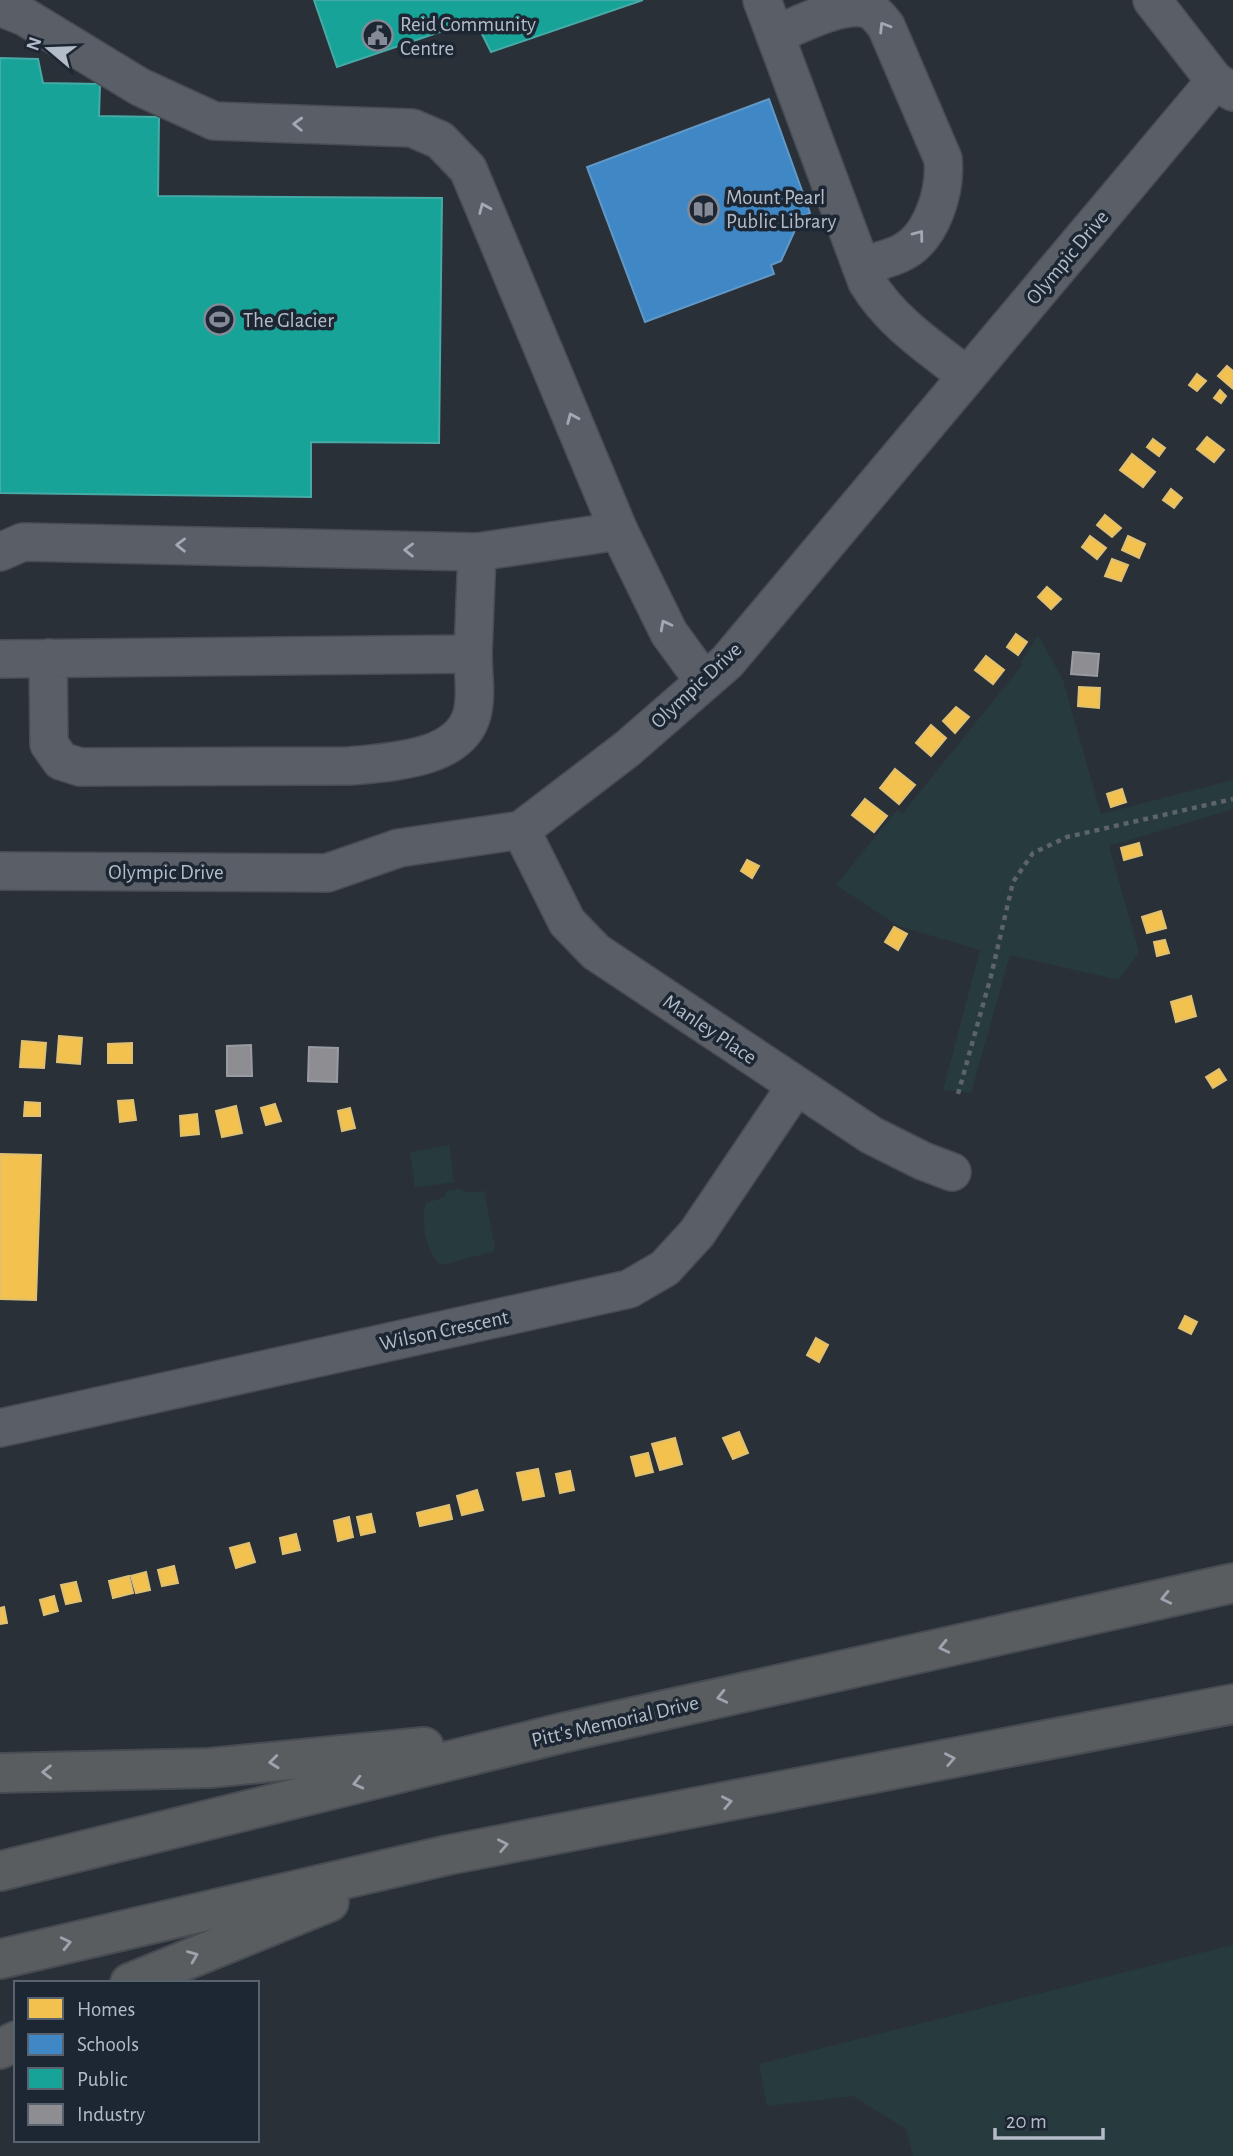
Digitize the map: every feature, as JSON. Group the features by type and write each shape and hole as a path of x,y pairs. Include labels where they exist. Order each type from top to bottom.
{"highway":[{"name":"Pitt's Memorial Drive","path":"0,1871 562,1733 1233,1583"},
{"path":"0,1959 448,1856 1233,1704"},
{"path":"0,1773 209,1768 562,1733"},
{"path":"135,1981 448,1856"}],"street":[{"path":"762,0 867,282 880,304 967,376"},
{"path":"1152,0 1224,87"},
{"path":"775,35 838,9 857,6 873,11 886,26 943,159 945,177 942,196 916,242 903,252 861,266"},
{"path":"20,8 140,87 214,121 412,128 440,140 468,169 619,531 669,633 704,681"},
{"name":"Olympic Drive","path":"0,871 327,873 399,848 521,830 626,749 727,662 967,376 1224,87"},
{"path":"0,552 23,542 477,552 619,531"},
{"path":"48,658 49,744 61,761 80,767 337,766 388,762 432,753 454,743 466,731 473,712 477,552"},
{"path":"0,659 473,654"},
{"name":"Manley Place","path":"521,830 556,905 580,937 596,952 871,1135 952,1172"},
{"name":"Wilson Crescent","path":"0,1428 629,1289 665,1268 697,1233 796,1086"}],"path":[{"path":"958,1094 983,1006 1013,882 1033,853 1068,837 1233,799"}],"green space":[{"path":"1038,635 1063,680 1101,814 1233,780 1233,809 1109,846 1139,952 1119,980 1010,955 971,1093 943,1090 980,950 898,926 836,885 897,810 902,814 1023,664 1021,662"},
{"path":"449,1145 454,1182 415,1188 410,1152"},
{"path":"458,1189 468,1192 484,1191 495,1248 492,1252 441,1265 428,1245 424,1210 426,1203 445,1197 446,1191"},
{"path":"1233,1945 1233,2156 913,2156 906,2129 853,2096 767,2106 759,2064"}],"building: Homes":[{"path":"1227,366 1233,371 1232,388 1218,376"},
{"path":"1197,374 1206,381 1197,391 1189,385"},
{"path":"1220,390 1226,396 1221,403 1214,398"},
{"path":"1207,437 1224,450 1214,462 1197,449"},
{"path":"1153,439 1165,448 1159,456 1147,447"},
{"path":"1132,454 1155,472 1143,487 1120,470"},
{"path":"1171,489 1182,498 1174,508 1163,500"},
{"path":"1105,515 1121,528 1112,537 1097,525"},
{"path":"1090,536 1106,548 1097,559 1082,547"},
{"path":"1128,536 1145,544 1139,558 1122,550"},
{"path":"1112,559 1128,565 1121,581 1105,576"},
{"path":"1047,587 1061,599 1051,609 1038,597"},
{"path":"1016,634 1027,642 1018,655 1007,647"},
{"path":"986,656 1004,670 993,684 975,670"},
{"path":"1079,687 1100,688 1099,708 1078,706"},
{"path":"956,707 969,717 955,733 943,721"},
{"path":"931,725 946,738 931,756 916,743"},
{"path":"895,769 915,785 899,804 880,788"},
{"path":"1122,789 1126,802 1111,807 1107,794"},
{"path":"865,799 887,816 874,832 852,815"},
{"path":"1139,843 1142,855 1124,860 1121,848"},
{"path":"747,860 759,866 752,878 741,871"},
{"path":"1161,911 1166,928 1147,933 1142,917"},
{"path":"894,927 907,934 898,950 885,942"},
{"path":"1165,940 1169,953 1157,956 1154,942"},
{"path":"1191,996 1196,1016 1176,1022 1171,1002"},
{"path":"59,1036 82,1038 80,1064 57,1062"},
{"path":"22,1041 46,1043 44,1068 20,1067"},
{"path":"132,1043 132,1063 108,1063 108,1044"},
{"path":"1219,1069 1226,1080 1213,1088 1206,1077"},
{"path":"133,1100 136,1120 120,1122 118,1101"},
{"path":"25,1102 40,1103 40,1116 24,1116"},
{"path":"275,1104 281,1121 266,1125 261,1108"},
{"path":"236,1106 242,1133 222,1137 216,1111"},
{"path":"350,1108 355,1128 342,1131 338,1111"},
{"path":"197,1114 199,1134 181,1136 180,1116"},
{"path":"0,1154 41,1155 36,1300 0,1299"},
{"path":"1185,1316 1197,1322 1191,1334 1179,1328"},
{"path":"816,1338 828,1345 819,1362 807,1355"},
{"path":"739,1432 748,1453 733,1459 723,1438"},
{"path":"675,1438 682,1464 660,1470 652,1444"},
{"path":"648,1453 653,1472 636,1476 631,1457"},
{"path":"538,1469 544,1496 523,1500 517,1473"},
{"path":"570,1471 574,1490 560,1493 556,1474"},
{"path":"477,1490 483,1510 462,1515 457,1496"},
{"path":"449,1505 452,1519 420,1526 417,1513"},
{"path":"371,1514 375,1532 361,1535 357,1517"},
{"path":"349,1517 353,1537 338,1541 334,1521"},
{"path":"296,1534 300,1550 283,1554 280,1538"},
{"path":"249,1543 255,1562 236,1568 230,1548"},
{"path":"174,1566 178,1583 162,1586 158,1570"},
{"path":"146,1572 150,1590 136,1593 131,1576"},
{"path":"129,1576 133,1593 113,1598 109,1581"},
{"path":"76,1582 81,1601 66,1604 61,1585"},
{"path":"54,1596 58,1611 44,1615 40,1600"},
{"path":"4,1607 7,1623 0,1624 0,1608"}],"building: Schools":[{"path":"769,99 810,213 793,220 796,228 781,261 771,265 774,274 645,322 587,167"}],"building: Public":[{"name":"Reid Community Centre","path":"314,0 643,0 491,52 475,20 337,67"},
{"name":"The Glacier","path":"0,58 38,59 43,83 100,84 99,116 159,117 158,196 442,198 439,443 311,442 311,497 0,493"}],"building: Industry":[{"path":"1073,652 1099,654 1097,676 1071,674"},
{"path":"251,1045 252,1076 227,1076 227,1046"},
{"path":"309,1047 338,1048 337,1082 308,1081"}],"place":[{"name":"Reid Community Centre","path":"377,36"},
{"name":"Mount Pearl Public Library","path":"703,209"},
{"name":"The Glacier","path":"220,320"}]}
